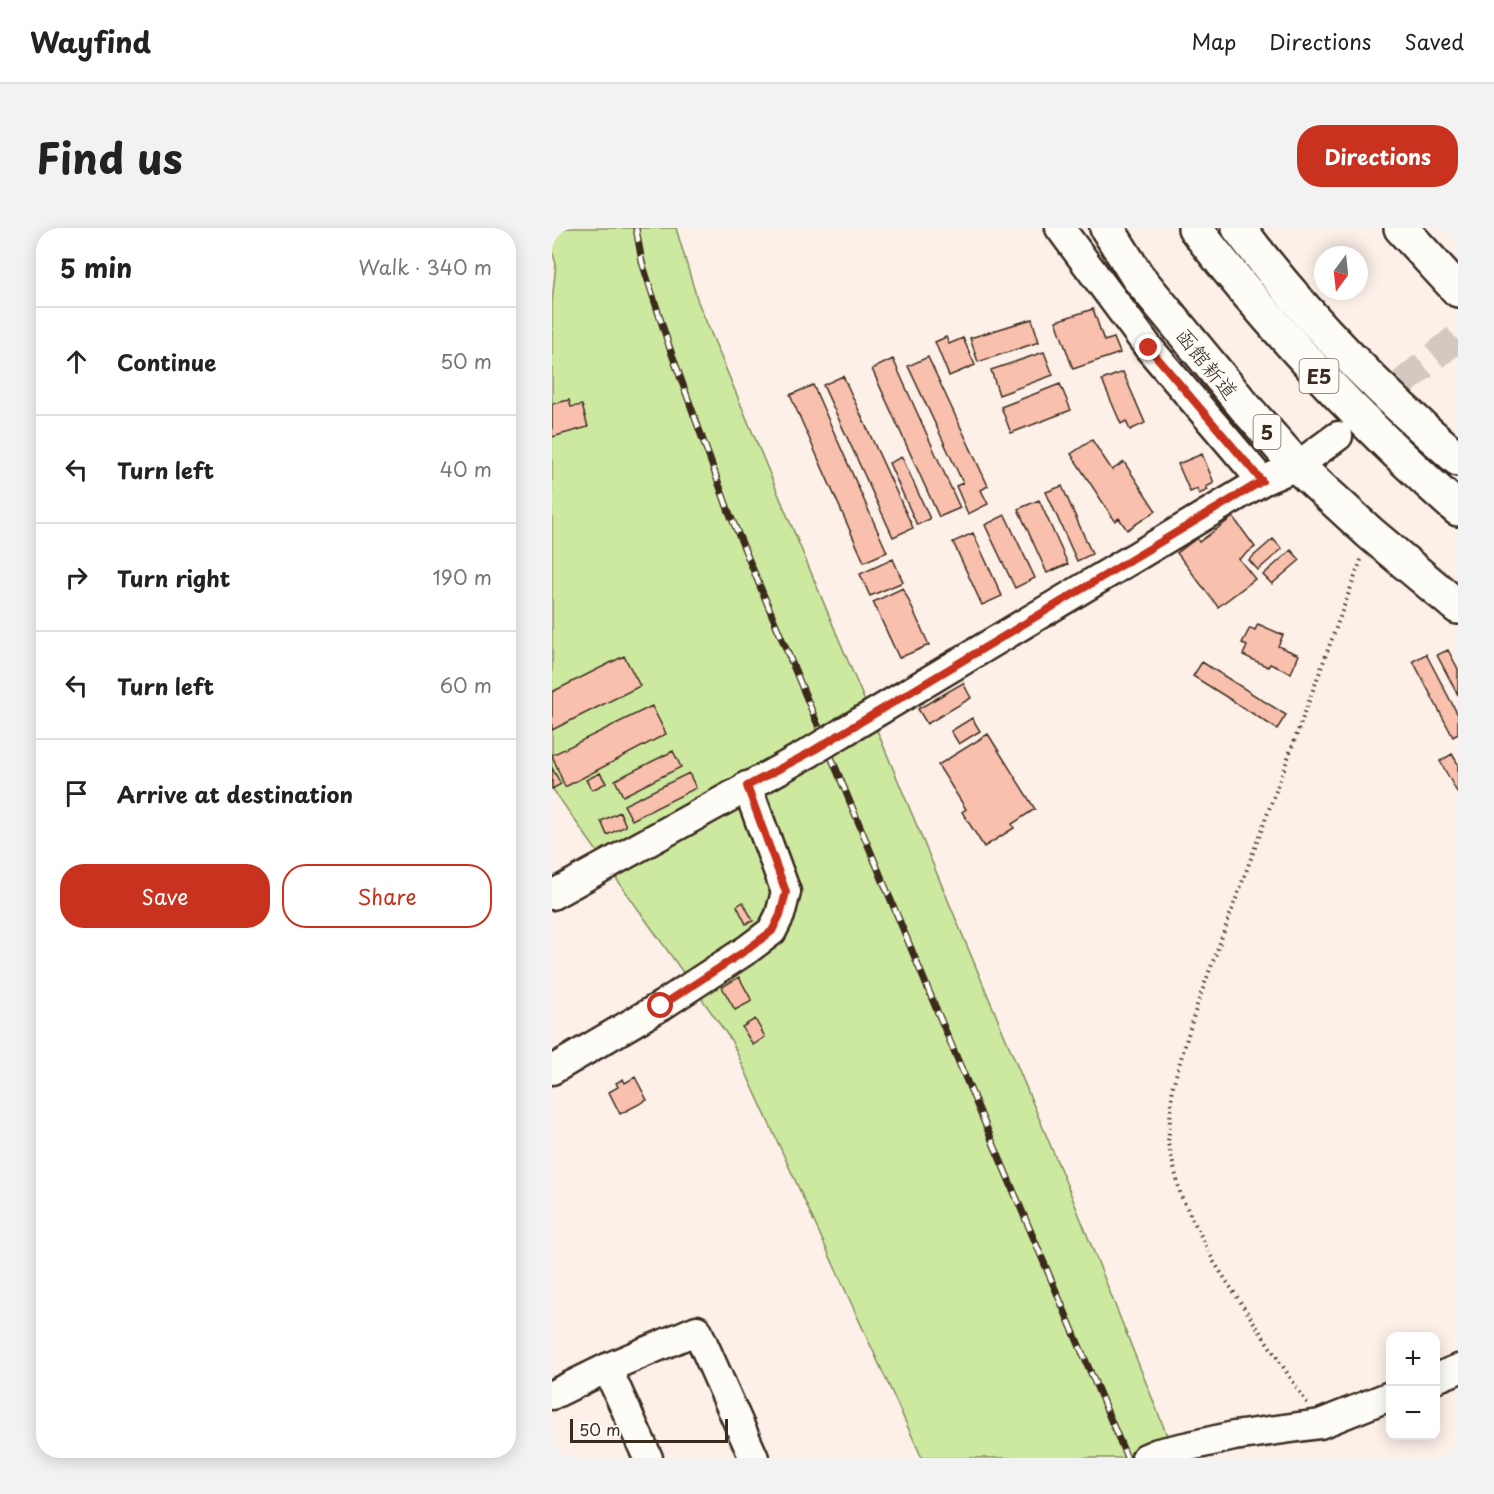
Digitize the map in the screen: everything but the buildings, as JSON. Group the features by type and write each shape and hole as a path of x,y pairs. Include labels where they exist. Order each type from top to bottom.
{"highway":[{"name":"函館新道","path":"1107,228 1137,276 1244,406 1297,466 1370,533 1458,607"},
{"name":"E5","path":"1195,228 1233,277 1311,368 1394,452 1458,509"},
{"name":"E5","path":"1239,228 1255,250 1338,344 1421,427 1458,459"},
{"path":"1401,228 1458,290"}],"street":[{"path":"1060,228 1149,348 1262,481"},
{"path":"552,895 809,753 1262,481 1297,466 1338,436"},
{"path":"552,1070 661,1006 772,931 780,915 786,892 747,786"},
{"path":"552,1395 607,1368 697,1330 754,1458"},
{"path":"607,1368 648,1458"},
{"path":"1440,1377 1458,1370"},
{"path":"1152,1455 1234,1436 1320,1424 1386,1398"}],"path":[{"path":"1320,1424 1214,1262 1181,1196 1168,1143 1173,1085 1198,1002 1354,583 1370,533"}],"green space":[{"path":"552,228 676,228 698,302 1072,1197 1176,1458 922,1458 731,1040 552,788 552,302 556,264 552,251"}],"tunnel":[{"path":"1370,410 1458,337"}],"railway":[{"path":"636,228 642,262 669,346 729,512 1127,1458"}],"route":[{"path":"661,1006 772,931 780,915 786,892 747,786 809,753 1262,481 1149,348"}]}
